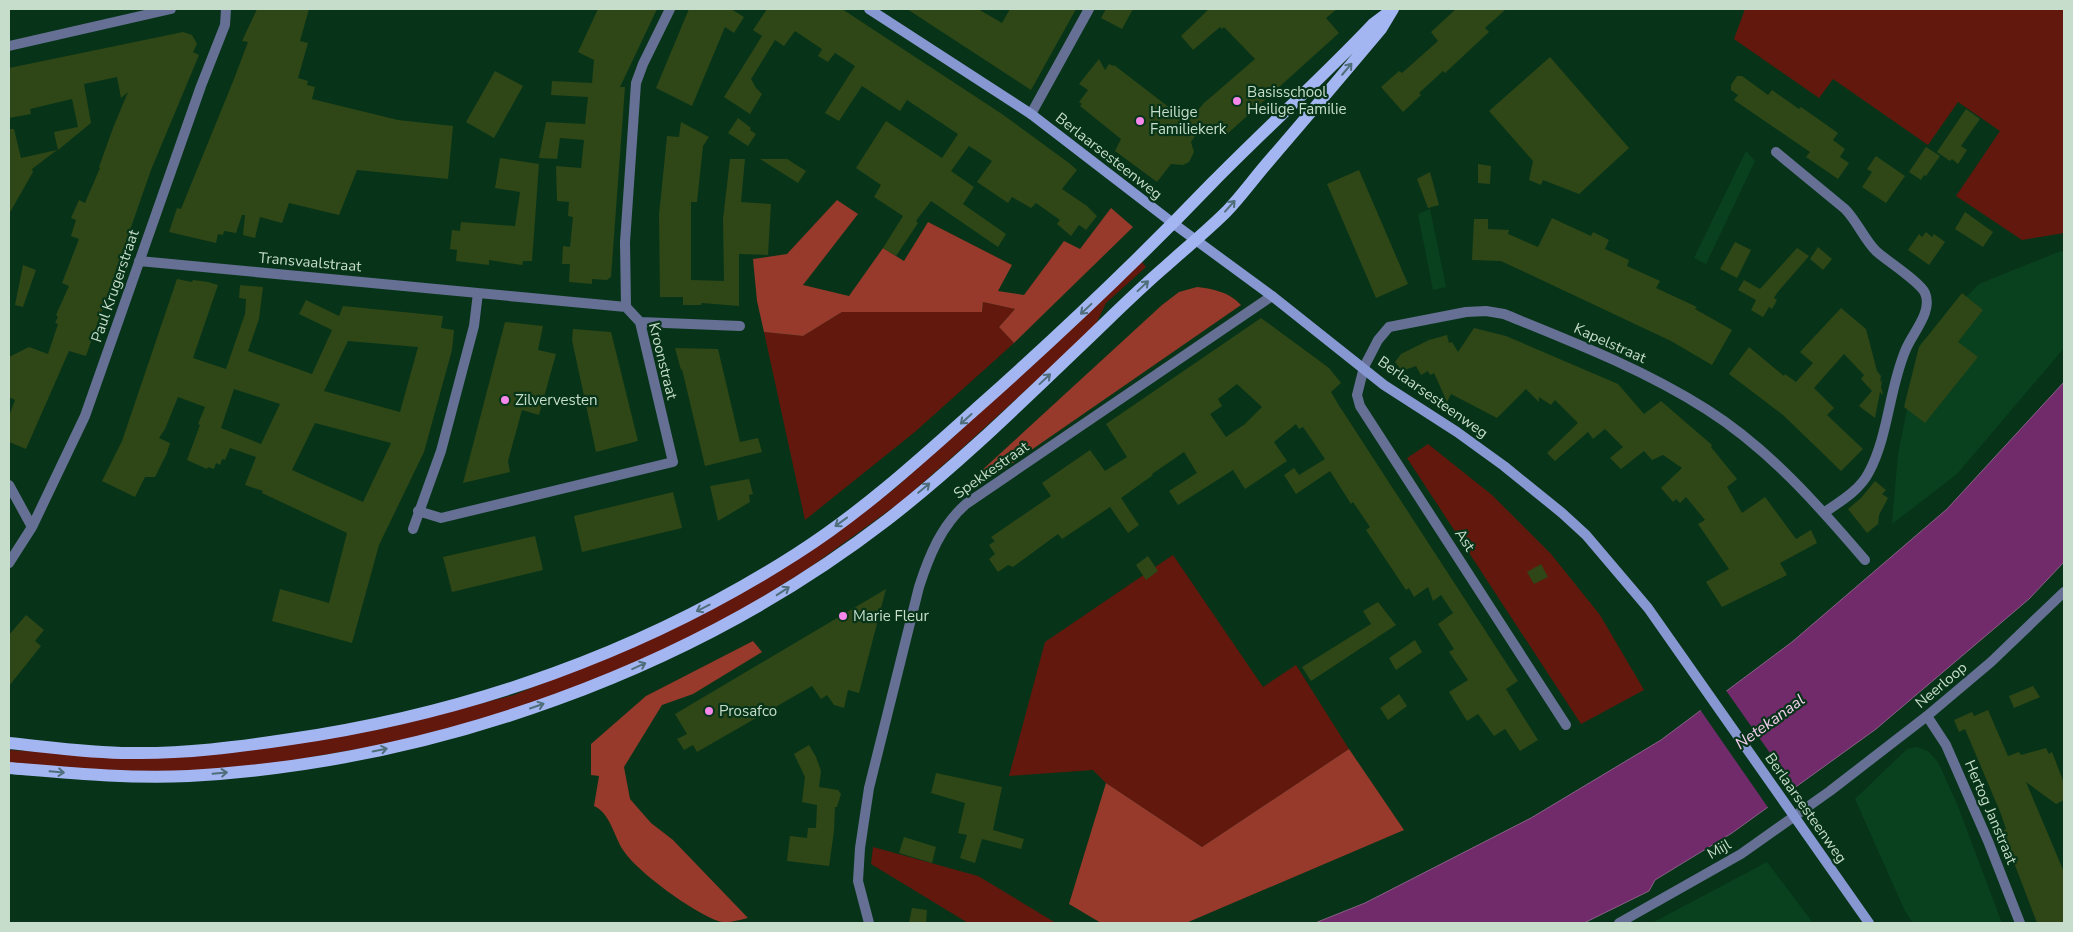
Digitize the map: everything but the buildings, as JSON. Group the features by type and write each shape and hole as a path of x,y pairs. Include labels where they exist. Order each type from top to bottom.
{"main road":[{"path":"9,743 138,753 188,751 246,746 382,724 444,709 513,689 608,652 706,606 799,552 871,501 907,471 1017,373 1174,224 1373,24 1393,9"},
{"path":"9,768 126,777 181,776 246,770 380,750 452,732 519,712 594,686 719,628 764,603 887,520 967,452 1227,210 1381,30 1393,9"}],"street":[{"path":"9,46 171,9"},
{"name":"Paul Krugerstraat","path":"9,562 32,528 85,416 225,25 226,9"},
{"path":"626,307 625,242 636,83 643,64 670,9"},
{"name":"Berlaarsesteenweg","path":"869,9 1031,114 1195,240 1272,296 1364,367 1384,385 1457,432 1504,466 1574,524 1606,557 1638,596 1869,923"},
{"path":"1031,114 1089,9"},
{"path":"1776,152 1855,219 1876,251 1924,291 1927,304 1924,315 1906,347 1900,364 1878,452 1869,473 1862,484 1851,494 1825,512"},
{"name":"Transvaalstraat","path":"140,261 626,307"},
{"path":"413,529 441,451 474,326 478,293"},
{"name":"Spekkestraat","path":"869,923 858,881 860,848 869,788 919,587 929,558 942,532 956,512 966,504 1272,296"},
{"name":"Kroonstraat","path":"418,511 441,518 673,462 640,322 626,307"},
{"name":"Kapelstraat","path":"1364,367 1378,340 1389,327 1466,312 1486,311 1504,314 1654,379 1707,410 1747,440 1794,481 1825,512 1865,560"},
{"path":"640,322 740,326"},
{"name":"Ast","path":"1364,367 1357,395 1360,406 1566,725"},
{"path":"9,484 32,528"},
{"name":"Neerloop","path":"1830,792 1927,716 1991,662 2064,592"},
{"name":"Hertog Janstraat","path":"1927,716 1946,745 1988,842 2020,923"},
{"name":"Mijl","path":"1619,923 1741,854 1830,792"}],"shaded area":[{"path":"1745,9 2064,9 2064,233 2022,240 1956,196 2000,131 1958,102 1928,145 1833,79 1819,98 1734,39"},
{"path":"1746,151 1755,161 1706,264 1694,258"},
{"path":"837,200 858,214 803,285 849,296 883,248 904,261 928,222 1012,265 998,291 1024,295 1064,241 1080,249 1111,208 1133,227 1014,343 999,327 1015,309 983,302 982,312 842,312 803,336 764,332 757,301 753,259 787,254"},
{"path":"1430,209 1446,287 1433,290 1418,214"},
{"path":"2061,251 2064,252 2064,348 1957,474 1892,524 1898,454 1920,344 1979,284"},
{"path":"1142,262 1146,267 1106,303 1094,328 902,501 809,568 719,624 618,671 518,710 387,744 248,768 129,774 9,763 9,750 128,757 245,751 381,729 514,695 610,655 801,555 893,490 1022,375"},
{"path":"1197,287 1221,292 1241,305 985,482 979,473 1162,305 1179,292"},
{"path":"983,302 1015,309 999,327 1014,343 916,431 805,520 764,332 803,336 842,312 982,312"},
{"path":"1428,444 1492,495 1551,554 1600,615 1644,690 1581,724 1407,458"},
{"path":"1173,555 1263,687 1296,665 1349,749 1202,847 1106,783 1093,770 1009,776 1045,642"},
{"path":"753,641 762,652 693,694 662,705 624,767 630,799 651,823 673,840 748,918 721,922 707,916 666,890 640,869 623,850 608,819 594,806 599,776 591,775 591,744 646,696"},
{"path":"1917,747 1928,751 1938,762 1957,804 2002,923 1913,923 1905,911 1855,799 1907,749"},
{"path":"1349,749 1404,830 1186,923 1101,923 1069,904 1106,783 1202,847"},
{"path":"873,847 978,876 1056,923 968,923 871,864"},
{"path":"1767,862 1813,923 1652,923"}],"water":[{"name":"Netekanaal","path":"2064,382 2064,562 2029,599 1876,729 1732,833 1655,880 1649,891 1584,923 1315,923 1365,903 1531,818 1661,740 1792,642 1947,509"}],"pier":[{"path":"1725,689 1796,790 1769,809 1699,708"}],"place":[{"name":"Basisschool Heilige Familie","path":"1237,101"},
{"name":"Heilige Familiekerk","path":"1140,121"},
{"name":"Zilvervesten","path":"505,400"},
{"name":"Marie Fleur","path":"843,616"},
{"name":"Prosafco","path":"709,711"}]}
